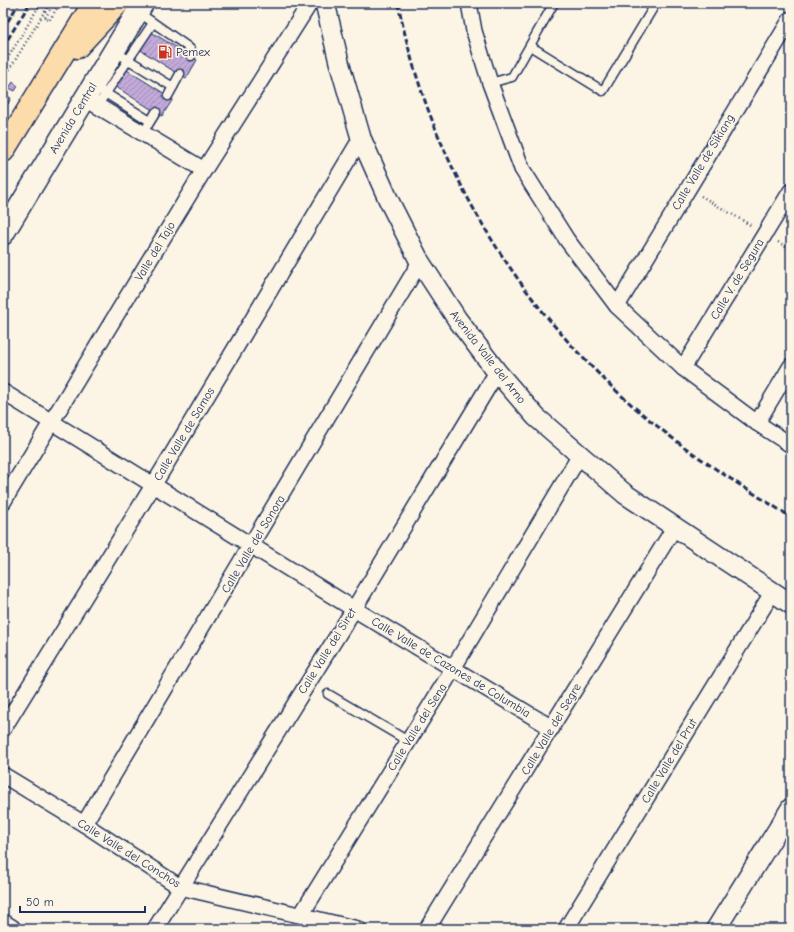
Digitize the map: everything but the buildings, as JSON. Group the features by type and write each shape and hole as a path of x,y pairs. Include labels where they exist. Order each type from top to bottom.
{"highway":[{"path":"3,151 94,3"},
{"path":"52,72 118,3"}],"main road":[{"name":"Avenida Central","path":"3,234 96,96 121,56 145,12"}],"street":[{"name":"Valle del Tajo","path":"3,502 204,170 310,3"},
{"name":"Avenida Valle del Arno","path":"325,3 339,62 361,138 389,200 420,262 457,319 497,372 536,417 625,494 674,528 791,604"},
{"path":"469,3 474,31 490,84 522,169 567,240 617,306 683,368 757,423 791,445"},
{"name":"Calle Valle de Sikiang","path":"617,306 687,187 791,19"},
{"path":"96,96 147,127 204,170"},
{"name":"Calle Valle de Samos","path":"3,729 154,484 361,138"},
{"name":"Calle V. de Segura","path":"683,368 791,191"},
{"name":"Calle Valle del Sonora","path":"84,824 420,262"},
{"path":"757,423 791,366"},
{"name":"Calle Valle del Siret","path":"155,929 354,609 497,372"},
{"name":"Calle Valle de Cazones de Columbia","path":"3,392 252,544 354,609 552,728"},
{"name":"Calle Valle del Sena","path":"301,915 453,668 580,455"},
{"name":"Calle Valle del Segre","path":"427,929 674,528"},
{"name":"Calle Valle del Prut","path":"566,929 772,592"},
{"name":"Calle Valle del Conchos","path":"3,775 84,824 180,887 358,929"},
{"path":"716,929 791,808"},
{"path":"3,924 11,929"}],"lane":[{"path":"490,84 512,77 554,3"},
{"path":"530,46 603,90 656,3"},
{"path":"145,12 188,47 191,50 191,56"},
{"path":"121,56 173,86"},
{"path":"168,96 180,74"},
{"path":"147,127 156,112"},
{"path":"328,694 408,741"}],"path":[{"path":"3,66 41,3"},
{"path":"3,80 50,3"},
{"path":"54,3 45,18 49,21 60,3"},
{"path":"687,187 791,250"}],"railway":[{"path":"3,29 19,3"},
{"path":"3,47 30,3"},
{"path":"398,3 414,68 436,131 464,191 498,249 536,303 579,354 627,401 693,453 791,517"}],"place":[{"name":"Pemex","path":"165,52"}]}
